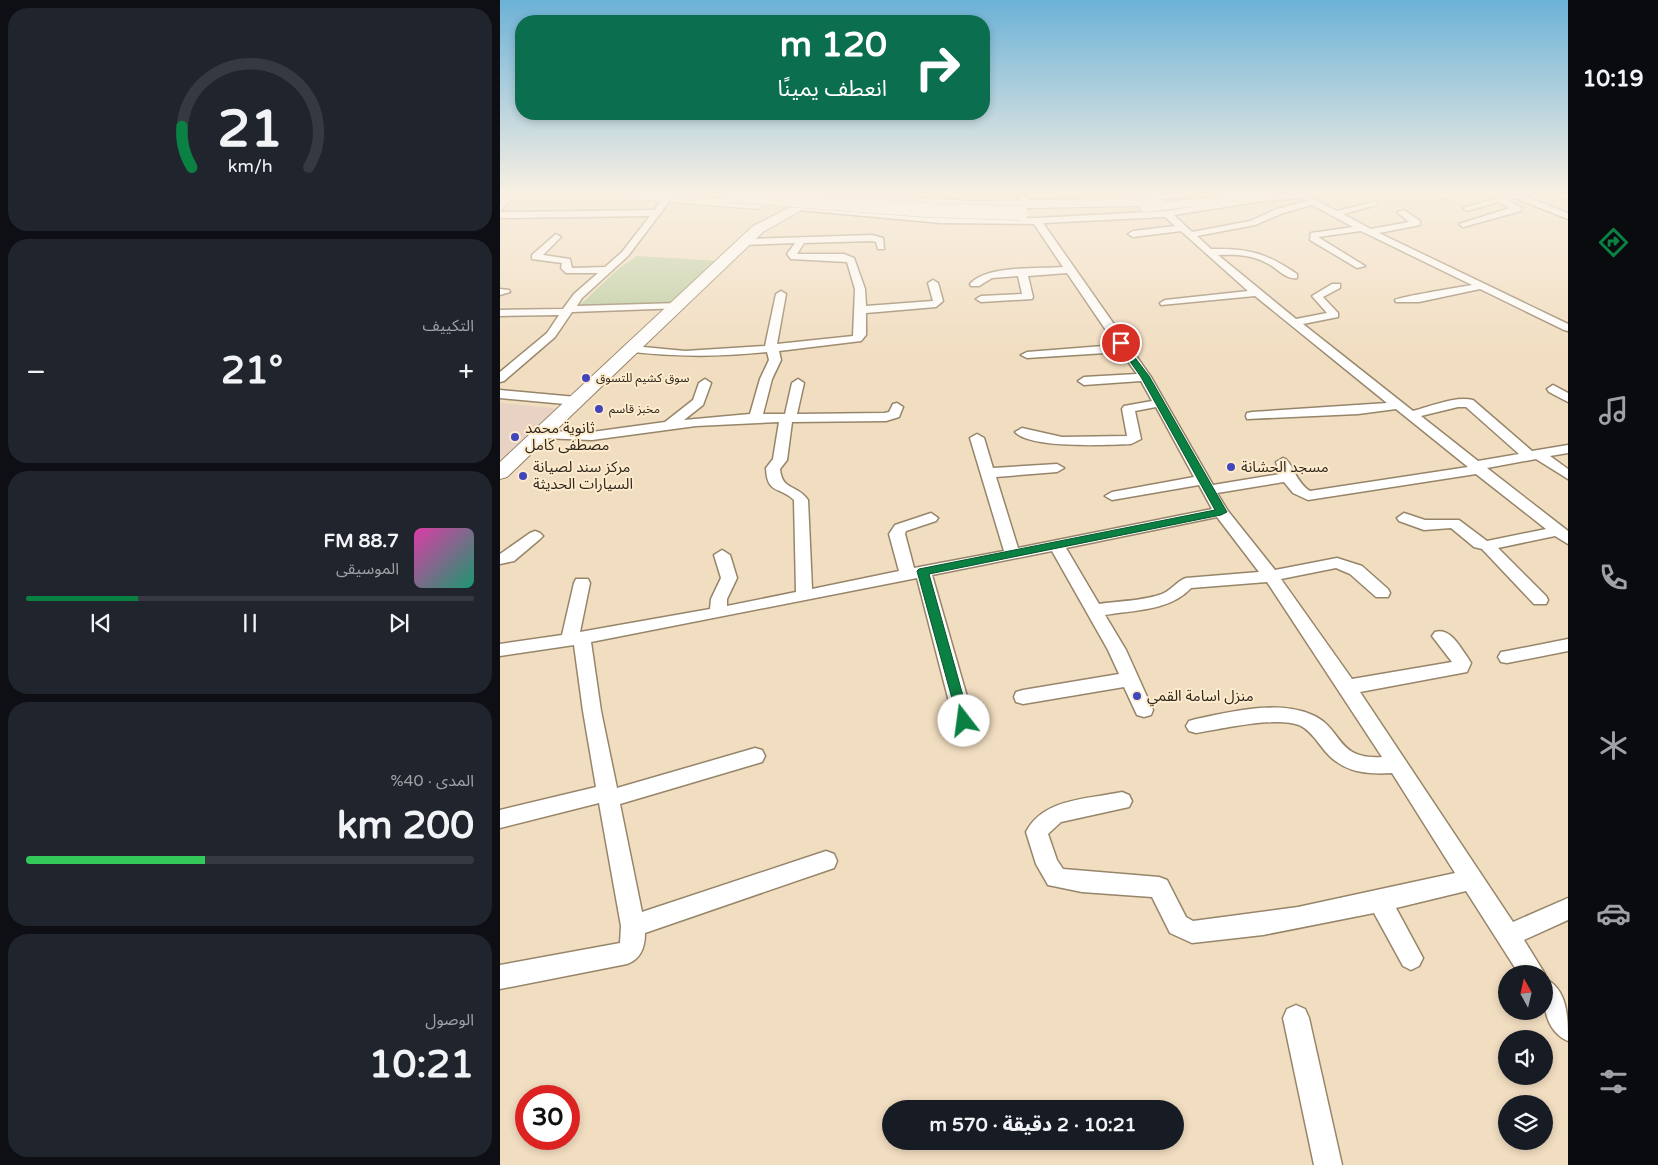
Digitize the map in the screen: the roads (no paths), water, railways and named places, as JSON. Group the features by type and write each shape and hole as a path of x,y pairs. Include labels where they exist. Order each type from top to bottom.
{"highway":[{"path":"500,473 679,306 737,249"}],"street":[{"path":"543,249 535,257 567,262 566,268 570,270 605,270"},
{"path":"500,378 550,335 578,296 628,249"},
{"path":"633,349 660,353 699,354 770,349 858,339 860,335 861,310 860,289 851,260 844,257 794,257 792,254 795,249"},
{"path":"1056,249 1123,348 1145,376 1159,403 1174,424 1204,485 1221,512 1271,576 1347,688 1527,965"},
{"path":"1206,249 1257,293 1563,535"},
{"path":"1332,249 1360,266"},
{"path":"1406,249 1568,328"},
{"path":"1209,252 1241,250 1256,253 1272,260 1293,276"},
{"path":"976,284 982,278 991,275 1070,270"},
{"path":"981,299 1028,297 1022,273"},
{"path":"861,310 936,304 938,301 933,282"},
{"path":"1296,322 1334,315 1317,296 1336,286"},
{"path":"1400,300 1419,300 1482,286"},
{"path":"1165,303 1257,293"},
{"path":"770,349 772,333 778,319 781,294"},
{"path":"500,313 679,306"},
{"path":"1027,355 1123,348"},
{"path":"756,418 766,379 775,360 775,354 770,349"},
{"path":"500,365 518,364"},
{"path":"1084,381 1145,376"},
{"path":"668,425 699,402 705,382"},
{"path":"798,383 788,418 780,460 773,468 772,479 777,486 797,494 802,500 804,596"},
{"path":"1553,389 1568,398"},
{"path":"500,394 576,401"},
{"path":"1022,432 1038,438 1089,442 1131,440 1134,439 1134,436 1128,408 1159,403"},
{"path":"1411,415 1458,403 1469,403 1534,455 1568,475"},
{"path":"1252,416 1316,410 1358,410 1398,404"},
{"path":"541,434 592,436 668,425 756,418 886,417 894,414 897,406"},
{"path":"977,438 1012,553"},
{"path":"1283,462 1286,477 1300,492 1308,496 1318,496 1477,468 1568,449"},
{"path":"988,473 1058,468"},
{"path":"1112,496 1286,477"},
{"path":"500,650 718,613 1221,512"},
{"path":"931,518 900,528 897,534 915,573 964,721"},
{"path":"1404,518 1424,525 1454,523 1479,544 1488,546 1540,600"},
{"path":"1488,546 1488,544 1563,535"},
{"path":"500,559 508,557 534,536"},
{"path":"1057,546 1130,679 1144,710"},
{"path":"718,613 719,599 728,578 722,555"},
{"path":"1093,611 1164,600 1177,593 1186,583 1271,576 1340,563 1356,570 1382,593"},
{"path":"500,977 627,953 633,944 633,926 576,638 582,583"},
{"path":"1347,688 1461,667 1462,663 1442,636"},
{"path":"1507,657 1568,645"},
{"path":"1022,697 1130,679"},
{"path":"1196,726 1235,719 1291,716 1303,718 1318,728 1345,759 1366,766 1398,764"},
{"path":"500,819 607,796 754,756"},
{"path":"1122,801 1055,814 1037,832 1046,864 1056,878 1082,883 1116,883 1159,887 1178,925 1192,932 1288,920 1380,902 1472,878"},
{"path":"633,926 826,861"},
{"path":"1380,902 1411,958"},
{"path":"1509,936 1568,908"},
{"path":"1553,1004 1568,1028"},
{"path":"1296,1018 1328,1165"}],"place":[{"name":"سوق كشيم للتسوق","path":"586,378"},
{"name":"مخبز قاسم","path":"599,409"},
{"name":"ثانوية محمد مصطفى كامل","path":"515,437"},
{"name":"مسجد الحشانة","path":"1231,467"},
{"name":"مركز سند لصيانة السيارات الحديثة","path":"523,476"},
{"name":"منزل اسامة القمي","path":"1137,696"}]}
